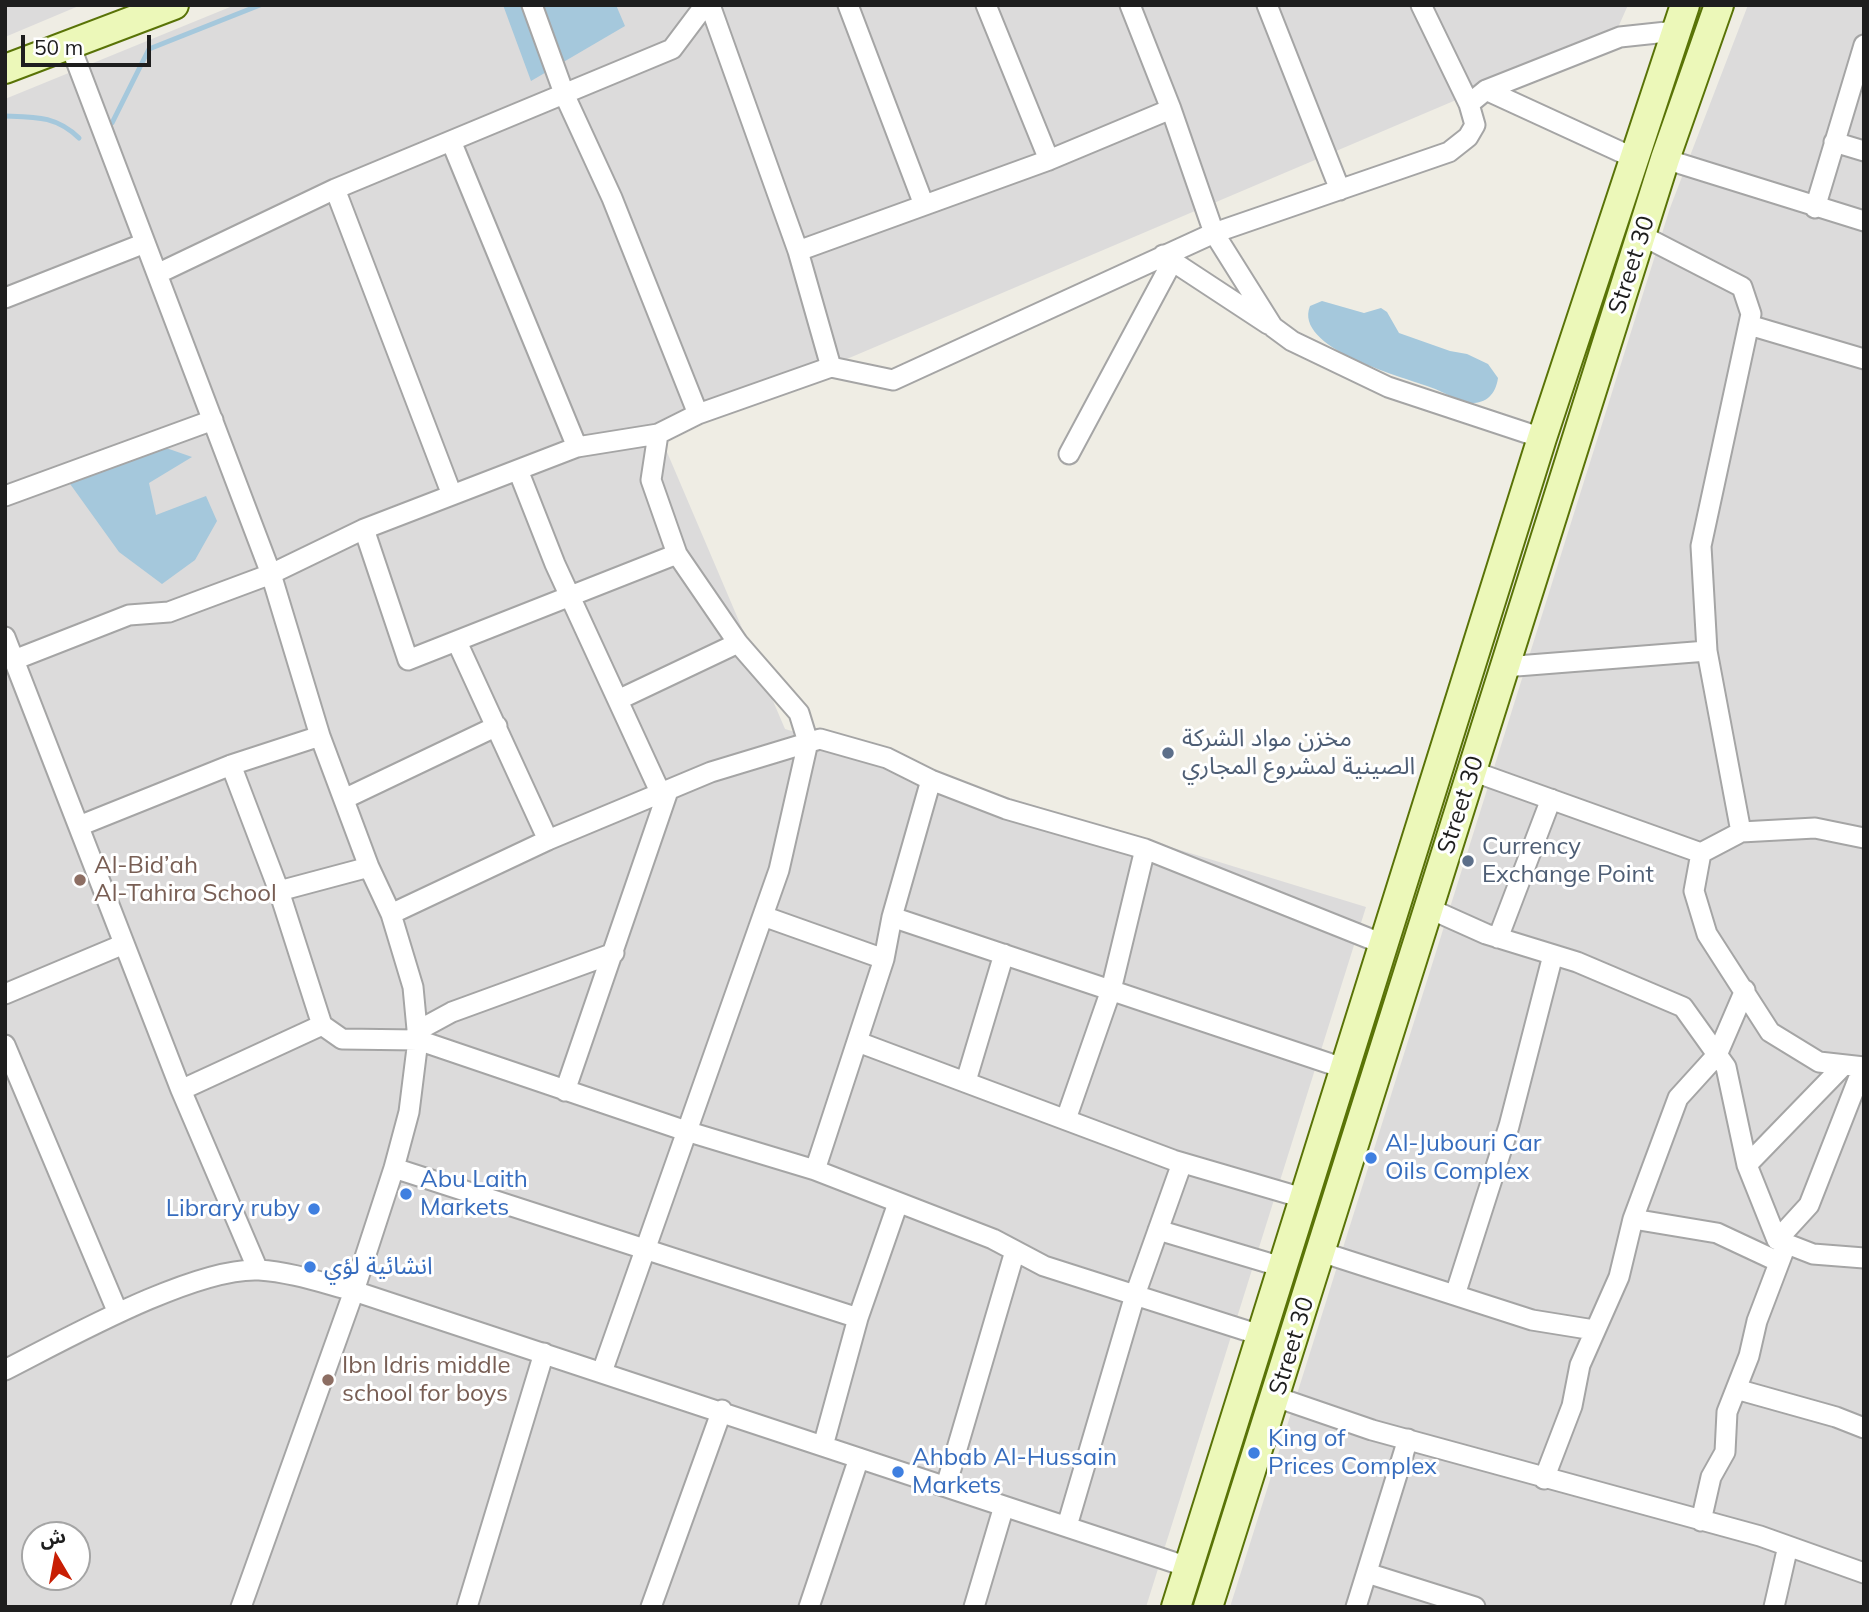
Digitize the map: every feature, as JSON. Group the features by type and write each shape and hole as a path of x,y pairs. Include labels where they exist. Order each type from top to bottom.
{"street":[{"path":"5,69 173,5"},
{"path":"532,5 565,96 612,198 698,414"},
{"path":"157,274 335,189 673,49 707,5"},
{"path":"707,5 798,251 831,367"},
{"path":"848,5 925,205"},
{"path":"986,5 1049,160"},
{"path":"1130,5 1171,109 1214,233 1273,327"},
{"path":"1267,5 1340,190"},
{"path":"14,660 129,615 169,612 271,574 364,529 577,447 657,434 698,414 831,367 893,380 1168,258 1214,233 1449,152 1468,136 1475,125 1469,103 1421,5"},
{"name":"Street 30","path":"1208,1607 1665,159 1719,5"},
{"path":"1469,103 1486,89 1620,37 1681,18"},
{"name":"Street 30","path":"1176,1607 1550,411 1681,18"},
{"path":"70,45 271,574 320,736 369,867 391,914 413,987 418,1036 409,1112 394,1168 354,1291 242,1607"},
{"path":"1815,208 1834,142 1860,69 1864,45"},
{"path":"1486,89 1634,158"},
{"path":"798,251 1049,160 1171,109"},
{"path":"451,141 577,447"},
{"path":"1834,142 1864,151"},
{"path":"1665,159 1815,208 1864,221"},
{"path":"335,189 452,495"},
{"path":"1641,235 1742,287 1751,314 1701,546 1707,650 1741,832"},
{"path":"5,298 145,243"},
{"path":"1168,258 1304,347 1388,387 1542,438"},
{"path":"1069,454 1168,258"},
{"path":"1749,325 1864,359"},
{"path":"1550,411 1555,419 1568,425 1583,421"},
{"path":"5,496 213,421"},
{"path":"602,1373 779,870 808,742 799,713 738,643 677,554 651,480 657,434"},
{"path":"518,470 555,564 665,792 614,953 565,1091"},
{"path":"1528,481 1544,477 1556,484 1560,493"},
{"path":"364,529 408,660 677,554"},
{"path":"5,637 181,1090 258,1270"},
{"path":"457,642 548,841"},
{"path":"620,699 738,643"},
{"path":"1504,667 1707,650"},
{"path":"344,799 497,726"},
{"path":"79,826 231,765 320,736"},
{"path":"391,914 548,841 711,772 820,739 887,758 931,780 1006,808 1145,849 1382,944"},
{"path":"231,765 279,891 322,1025 342,1039 418,1036 565,1091 816,1170 1015,1251 1044,1266 1260,1335"},
{"path":"1472,771 1701,853 1741,832 1815,828 1864,837"},
{"path":"816,1170 884,959 892,917 931,780"},
{"path":"1498,938 1551,799"},
{"path":"1066,1119 1111,990 1145,849"},
{"path":"1701,853 1695,891 1707,934 1745,990 1769,1032 1819,1062 1857,1066"},
{"path":"279,891 369,867"},
{"path":"1428,908 1498,938 1553,955 1683,1007 1717,1055 1729,1079 1747,1165 1782,1242 1813,1254 1864,1258"},
{"path":"763,916 884,959"},
{"path":"892,917 1343,1068"},
{"path":"5,994 124,944"},
{"path":"418,1036 452,1012 614,953"},
{"path":"967,1081 1004,954"},
{"path":"1455,1295 1509,1126 1553,955"},
{"path":"1544,1479 1572,1406 1580,1365 1619,1277 1633,1219 1678,1098 1717,1055 1745,990"},
{"path":"181,1090 322,1025"},
{"path":"858,1042 1182,1163 1303,1198"},
{"path":"5,1045 12,1080 118,1313"},
{"path":"1747,1165 1857,1066"},
{"path":"1701,1521 1711,1477 1725,1452 1727,1412 1779,1262 1782,1242 1809,1205 1857,1066"},
{"path":"1066,1526 1135,1295 1182,1163"},
{"path":"394,1168 858,1318"},
{"path":"823,1446 858,1318 898,1203"},
{"path":"1633,1219 1717,1233 1779,1262"},
{"path":"1158,1230 1282,1267"},
{"path":"946,1486 1015,1251"},
{"path":"1321,1252 1532,1320 1594,1330"},
{"path":"5,1370 118,1313 206,1279 258,1270 354,1291 722,1410 1188,1567"},
{"path":"467,1607 544,1353"},
{"path":"1736,1389 1836,1417 1864,1428"},
{"path":"1276,1397 1408,1440 1472,1455 1544,1479 1788,1546 1864,1573"},
{"path":"651,1607 722,1410"},
{"path":"1356,1607 1408,1440"},
{"path":"809,1607 859,1458"},
{"path":"974,1607 1004,1506"},
{"path":"1774,1607 1788,1546"},
{"path":"1367,1573 1475,1607"}],"shaded area":[{"path":"5,5 81,5 5,37"},
{"path":"235,5 1628,5 1616,32 661,438 785,729 1366,907 1146,1607 5,1607 5,99"},
{"path":"1748,5 1864,5 1864,1607 1230,1607 1670,208"}],"water":[{"path":"503,5 616,5 625,26 531,81"},
{"path":"1322,301 1364,313 1381,308 1387,312 1399,333 1450,351 1467,354 1488,364 1498,378 1494,391 1481,402 1462,402 1436,389 1352,358 1317,335 1309,321 1310,306"},
{"path":"149,442 192,457 149,483 156,515 206,496 217,521 195,560 162,584 119,552 68,481"}],"waterway":[{"path":"112,123 149,49 260,5"},
{"path":"5,116 54,122 79,138"}],"place":[{"name":"مخزن مواد الشركة الصينية لمشروع المجاري","path":"1168,753"},
{"name":"Currency Exchange Point","path":"1468,861"},
{"name":"Al-Bid’ah Al-Tahira School","path":"80,880"},
{"name":"Al-Jubouri Car Oils Complex","path":"1371,1158"},
{"name":"Abu Laith Markets","path":"406,1194"},
{"name":"Library ruby","path":"314,1209"},
{"name":"انشائية لؤي","path":"310,1267"},
{"name":"Ibn Idris middle school for boys","path":"328,1380"},
{"name":"King of Prices Complex","path":"1254,1453"},
{"name":"Ahbab Al-Hussain Markets","path":"898,1472"}]}
